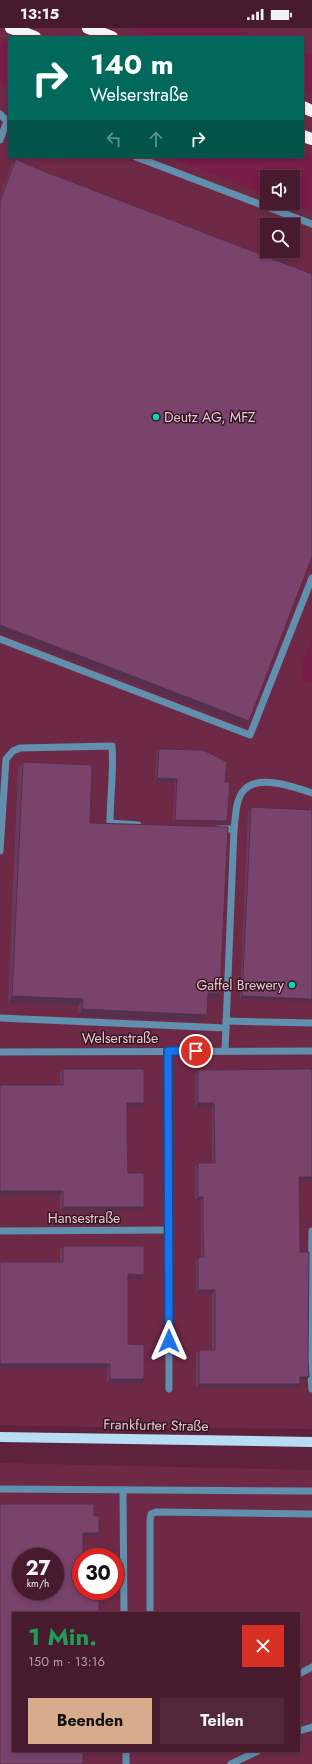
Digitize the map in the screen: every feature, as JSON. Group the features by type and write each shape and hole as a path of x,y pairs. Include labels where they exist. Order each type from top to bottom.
{"highway":[{"path":"11,28 33,36"},
{"path":"88,28 109,36"}],"main road":[{"name":"Frankfurter Straße","path":"0,1436 312,1442"}],"street":[{"path":"0,114 5,120 0,140"},
{"path":"139,158 312,224"},
{"path":"0,639 250,735 312,578"},
{"path":"0,851 6,759 13,751 20,748 112,746 113,763 110,823 149,826"},
{"path":"225,1051 234,829 238,800 244,790 253,784 265,782 292,786 312,793"},
{"path":"211,828 234,829"},
{"path":"0,1018 226,1024 312,1023"},
{"path":"168,1051 169,1389"},
{"name":"Welserstraße","path":"0,1052 312,1051"},
{"name":"Hansestraße","path":"0,1231 169,1230"},
{"path":"312,1230 310,1364 312,1390"},
{"path":"0,1489 312,1491"},
{"path":"123,1490 124,1612"},
{"path":"150,1612 151,1514 156,1512 312,1514"},
{"path":"300,1673 312,1667"},
{"path":"300,1732 312,1726"},
{"path":"126,1752 126,1764"},
{"path":"236,1763 256,1752"}],"shaded area":[{"path":"0,28 312,28 312,1429 0,1425"},
{"path":"130,28 233,28 255,36 150,36"},
{"path":"3,40 8,42 8,86 0,83 0,44"},
{"path":"304,52 312,55 312,94 304,91"},
{"path":"304,153 312,156 312,212 300,208 300,170 260,170 260,192 171,158 304,158"},
{"path":"312,639 311,683 302,681 303,661"},
{"path":"0,1463 312,1470 312,1764 0,1764"}],"building":[{"name":"Deutz AG, MFZ","path":"16,159 38,169 260,254 260,258 270,258 312,274 312,557 249,721 0,625 0,201"},
{"path":"159,749 203,750 227,762 225,782 230,782 227,821 175,820 177,779 157,778"},
{"path":"23,762 92,765 90,823 228,827 220,993 208,993 207,1015 82,1009 83,999 12,996"},
{"path":"251,807 312,810 312,999 242,996"},
{"path":"63,1069 144,1069 144,1103 127,1103 127,1138 128,1173 144,1173 144,1207 63,1207 63,1191 0,1191 0,1085 63,1085"},
{"path":"312,1069 312,1177 299,1177 300,1252 309,1252 309,1377 300,1377 300,1384 199,1384 199,1350 215,1350 215,1290 198,1290 198,1257 204,1257 203,1197 198,1197 198,1163 215,1163 214,1103 198,1103 198,1070"},
{"path":"63,1246 144,1246 144,1275 128,1274 128,1344 144,1345 144,1379 110,1379 110,1364 0,1364 0,1262 63,1262"},
{"path":"0,1504 94,1504 94,1516 99,1516 99,1533 83,1533 83,1548 72,1548 72,1600 99,1600 99,1612 12,1612 12,1752 83,1752 83,1764 0,1764"}],"place":[{"name":"Deutz AG, MFZ","path":"156,417"},
{"name":"Gaffel Brewery","path":"292,985"}],"route":[{"path":"169,1341 168,1051 196,1051"}]}
